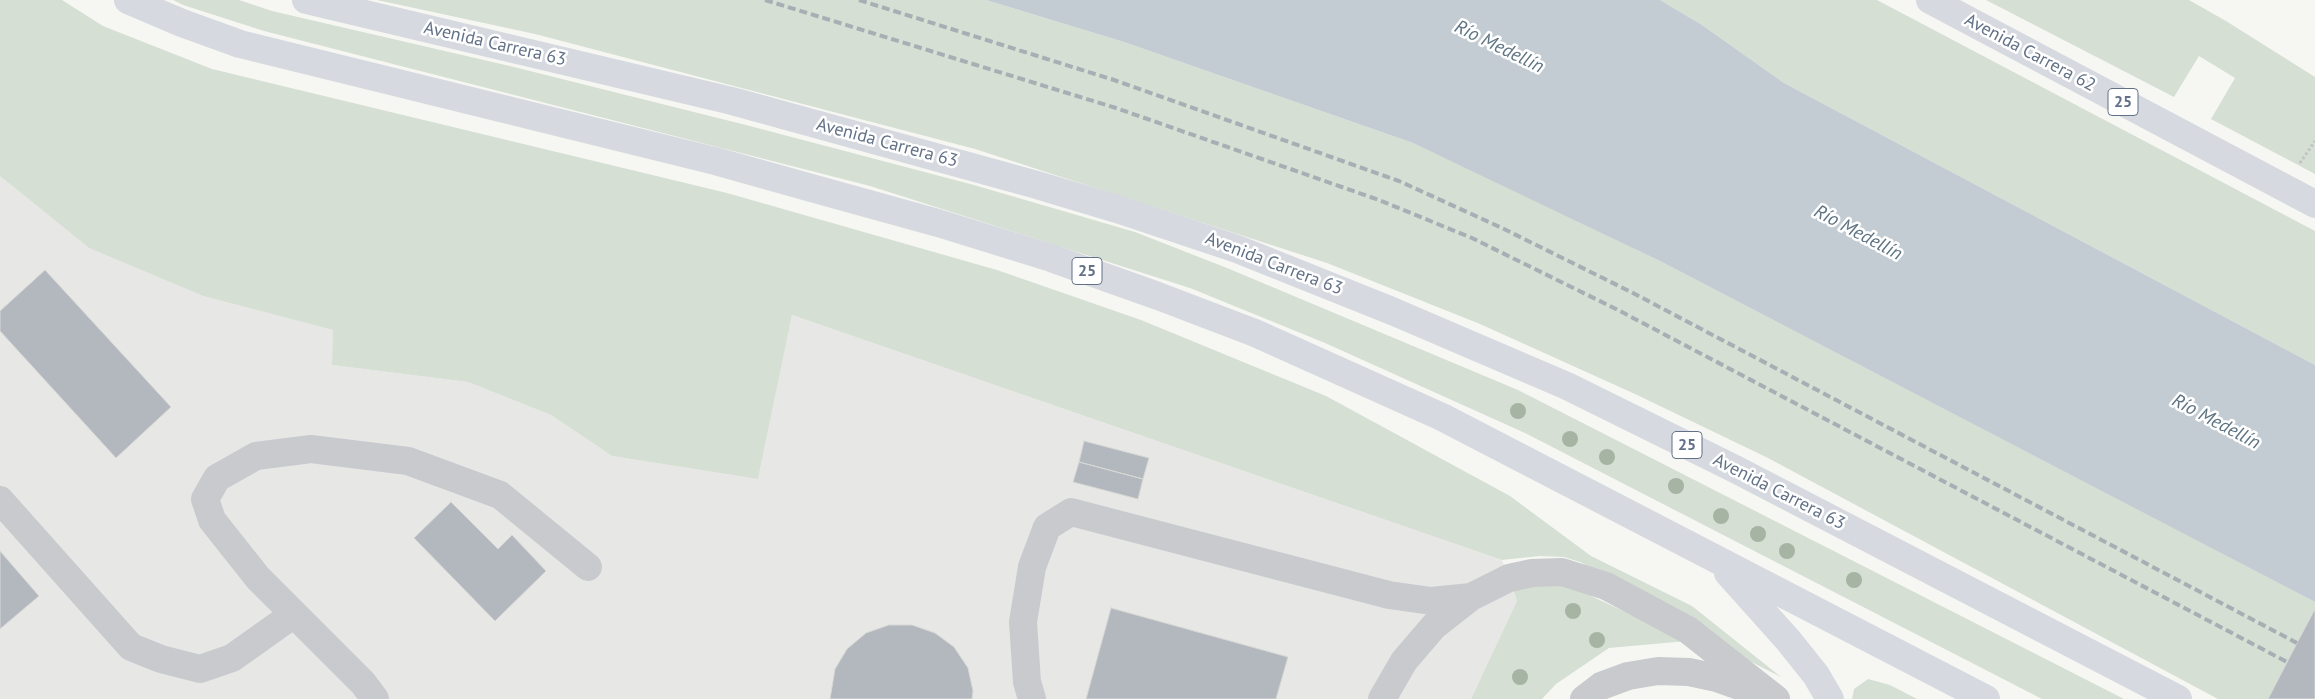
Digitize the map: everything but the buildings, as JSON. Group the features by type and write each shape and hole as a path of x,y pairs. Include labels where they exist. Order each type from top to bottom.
{"highway":[{"name":"25","path":"128,0 182,23 240,44 715,161 938,223 1051,258 1255,333 1350,374 1442,417 1986,699"},
{"name":"Avenida Carrera 63","path":"306,0 732,101 1064,193 1246,252 1401,314 1567,386 1735,469 2178,699"},
{"name":"Avenida Carrera 62","path":"1930,0 2315,204"},
{"path":"1713,557 1788,640 1816,675 1830,699"}],"street":[{"path":"375,699 363,683 258,578 212,520 205,498 217,478 256,456 311,449 408,461 500,495 588,567"},
{"path":"0,500 131,647 161,659 200,668 232,658 294,614"},
{"path":"1032,699 1027,682 1023,622 1032,567 1046,527 1071,512 1390,595 1431,601 1471,597"},
{"path":"1382,699 1404,662 1434,626 1471,597 1509,578 1532,573 1562,572 1606,586 1688,630 1776,699"},
{"path":"1584,699 1601,686 1628,676 1658,671 1688,672 1717,678 1749,689 1770,699"}],"shaded area":[{"path":"0,0 62,0 103,26 212,69 727,193 997,270 1141,320 1326,396 1510,496 1591,556 1692,606 1781,677 1718,645 1685,618 1580,562 1564,557 1539,556 1502,560 792,315 758,479 612,456 551,415 468,382 332,365 333,330 203,296 89,248 0,176"},
{"path":"173,0 239,0 272,11 514,67 746,125 974,185 1135,232 1227,268 1518,390 2124,699 2042,699 1525,433 1325,343 1190,288 870,186 264,31 183,5"},
{"path":"377,0 986,0 1124,42 1413,143 1547,206 1660,261 2315,602 2315,609 2268,699 2218,699 1768,458 1635,394 1480,324 1327,263 975,149 535,34"},
{"path":"1660,0 1877,0 2315,231 2315,365 1784,83 1702,25"},
{"path":"1986,0 2189,0 2315,77 2315,174 2211,119 2235,78 2199,56 2174,97"},
{"path":"0,176 89,248 203,296 333,330 332,365 468,382 551,415 612,456 758,479 792,315 1502,560 1517,601 1471,699 0,699"},
{"path":"1535,582 1572,587 1687,641 1609,648 1556,684 1542,699 1471,699 1517,601 1513,589"},
{"path":"1868,679 1890,685 1917,699 1852,699 1854,689"}],"water":[{"name":"Río Medellín","path":"986,0 1660,0 1702,25 1784,83 2315,365 2315,602 1660,261 1413,143 1124,42"}],"railway":[{"path":"765,0 1116,108 1379,200 1472,238 1618,310 2287,662"},
{"path":"859,0 1114,80 1399,181 1502,228 1633,293 2297,643"}]}
